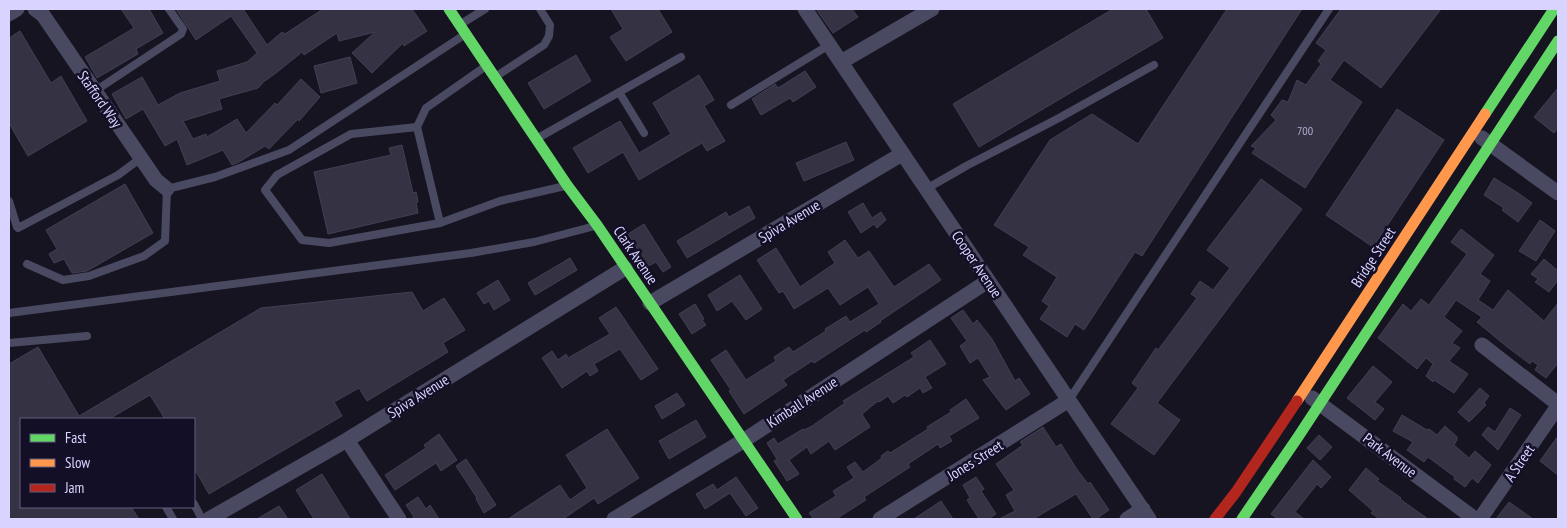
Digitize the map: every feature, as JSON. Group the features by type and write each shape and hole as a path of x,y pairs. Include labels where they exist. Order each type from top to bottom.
{"main road":[{"name":"Clark Avenue","path":"449,9 567,185 597,225 742,441 797,519"},
{"name":"Bridge Street","path":"1215,519 1236,492 1554,9"},
{"path":"1243,519 1558,41"}],"street":[{"path":"9,14 17,9"},
{"name":"Stafford Way","path":"35,9 43,15 156,180 166,189"},
{"name":"Cooper Avenue","path":"804,9 1146,514"},
{"path":"841,62 932,9"},
{"path":"1473,132 1558,193"},
{"name":"Spiva Avenue","path":"650,303 902,154"},
{"name":"Spiva Avenue","path":"209,519 346,440 626,268"},
{"name":"Kimball Avenue","path":"614,519 742,441 988,281"},
{"path":"1482,345 1558,405"},
{"name":"Park Avenue","path":"1302,392 1320,403 1475,519"},
{"name":"Jones Street","path":"880,519 1069,400"},
{"name":"A Street","path":"1480,519 1558,405"},
{"path":"346,440 399,519"},
{"path":"1127,519 1146,514"}],"lane":[{"path":"95,91 182,34 183,29 169,9"},
{"path":"27,264 63,280 89,276 144,256 165,241 166,189 216,177 289,150 463,29 485,9"},
{"path":"495,77 544,45 549,36 550,25 540,9"},
{"path":"1069,400 1329,9"},
{"path":"731,105 829,44"},
{"path":"537,139 680,57"},
{"path":"926,189 968,165 1060,118 1154,64"},
{"path":"440,223 417,127 426,108 487,65"},
{"path":"620,92 644,133"},
{"path":"417,127 350,134 277,174 265,190 302,240 329,242 440,223 500,201 567,185"},
{"path":"9,201 18,228 118,175 141,158"},
{"path":"9,312 471,253 534,242 597,225"},
{"path":"9,343 87,336"},
{"path":"195,506 202,519"},
{"path":"167,508 174,519"}],"building":[{"path":"121,9 149,9 163,33 136,49 138,54 97,78 85,57 134,28"},
{"path":"176,9 243,9 267,45 282,32 285,34 323,9 412,9 427,31 404,46 403,43 372,73 352,53 375,32 339,41 337,33 304,55 302,52 258,88 219,99 222,109 183,121 193,139 206,134 207,137 237,119 246,133 275,103 277,105 301,79 320,97 299,121 298,119 269,149 265,146 232,165 223,150 187,165 177,139 165,146 143,109 126,119 112,94 142,77 158,105 180,93 220,81 217,71 247,62 257,53 231,16 196,40"},
{"path":"611,9 658,9 672,32 626,61 610,37 623,29"},
{"path":"816,9 852,9 858,17 833,33"},
{"path":"1113,9 1146,9 1163,38 979,147 953,104"},
{"path":"1227,9 1302,9 1142,256 1135,252 1084,330 1075,324 1067,337 1040,319 1049,306 1042,301 1057,277 1023,255 1029,247 994,225 1050,140 1092,114 1138,144"},
{"path":"1341,9 1441,9 1381,88 1344,60 1330,80 1362,102 1305,188 1252,153 1256,148 1251,146 1276,120 1271,115 1282,100 1288,102 1297,80 1306,85 1321,64 1318,61 1326,50 1316,43"},
{"path":"20,31 51,83 61,76 87,121 28,156 9,123 9,38"},
{"path":"576,55 591,81 544,109 528,83"},
{"path":"350,57 357,83 321,93 314,66"},
{"path":"805,71 816,87 793,102 790,98 761,115 752,99 775,84 778,88"},
{"path":"699,75 714,100 704,106 725,141 707,151 702,143 639,180 623,152 588,173 573,148 620,121 639,153 671,134 653,103"},
{"path":"1558,88 1558,128 1554,133 1534,117"},
{"path":"1397,109 1444,140 1373,247 1326,215"},
{"path":"846,142 854,160 804,181 796,163"},
{"path":"402,145 413,193 416,192 418,213 328,234 314,172 391,155 389,148"},
{"path":"1494,178 1532,203 1518,222 1502,210 1504,208 1484,195"},
{"path":"1261,179 1302,209 1157,403 1180,420 1154,455 1111,424 1138,388 1132,383 1156,348 1158,350 1197,298 1191,294 1200,281 1213,290 1230,268 1207,250"},
{"path":"125,184 153,233 87,271 72,273 64,259 54,263 49,254 57,249 46,230"},
{"path":"863,203 872,218 881,212 886,220 877,228 874,224 861,233 848,212"},
{"path":"749,206 755,218 687,258 677,241 726,212 729,217"},
{"path":"1540,220 1555,231 1536,261 1519,251"},
{"path":"644,224 671,267 663,272 656,262 648,266 628,234"},
{"path":"1461,229 1494,255 1480,274 1490,281 1478,300 1493,310 1508,290 1544,321 1558,303 1558,363 1546,378 1535,370 1538,365 1532,361 1530,364 1506,346 1477,322 1482,317 1456,300 1444,317 1462,331 1452,343 1460,348 1449,361 1468,374 1454,393 1426,376 1433,364 1426,358 1417,369 1378,338 1403,304 1411,311 1421,299 1429,305 1467,254 1451,242"},
{"path":"845,240 858,258 869,251 894,287 929,264 941,280 866,332 865,330 814,363 812,361 783,380 787,385 744,414 711,360 726,350 746,380 776,361 774,357 789,347 793,352 846,316 850,322 879,304 868,287 840,305 828,288 794,309 783,291 779,293 757,260 776,248 800,287 835,263 828,252"},
{"path":"570,258 577,270 535,295 528,283"},
{"path":"1544,259 1558,271 1558,280 1549,292 1535,282 1538,279 1531,274"},
{"path":"740,275 762,309 746,320 732,301 717,311 708,295"},
{"path":"498,280 510,300 494,310 489,301 484,304 477,293"},
{"path":"412,292 423,311 444,298 465,330 443,343 448,352 367,401 359,388 334,402 342,416 209,494 195,470 195,418 164,418 150,395 111,418 20,418 20,508 132,508 139,519 9,519 9,364 38,347 79,416 261,308"},
{"path":"695,304 706,325 692,334 679,314"},
{"path":"616,307 658,369 641,380 620,349 594,364 598,371 590,376 587,371 562,388 542,358 552,351 558,360 566,354 568,358 610,334 599,318"},
{"path":"963,310 973,324 977,320 992,339 1015,381 1019,378 1030,394 1006,410 983,380 990,377 978,358 970,363 960,346 967,341 951,318"},
{"path":"930,340 946,364 925,377 932,388 923,393 920,388 907,397 905,395 893,403 888,396 878,401 862,414 870,427 835,450 829,441 811,454 807,447 789,460 799,474 787,481 774,461 777,459 767,443 774,438 778,444 803,429 812,426 845,403 843,401 914,357 911,353"},
{"path":"1373,366 1392,382 1375,402 1384,409 1375,420 1347,398"},
{"path":"1480,388 1489,396 1484,403 1486,405 1469,422 1458,412"},
{"path":"677,393 685,405 662,419 655,406"},
{"path":"966,399 979,418 949,436 952,441 940,448 938,444 908,464 910,467 864,497 866,500 836,519 814,519 809,513 836,496 833,491 854,478 847,467 855,462 863,472 882,458 881,456 888,451 890,453 928,429 927,427 951,412 950,410"},
{"path":"1510,408 1521,415 1498,450 1482,435 1488,427 1495,432"},
{"path":"1402,415 1437,435 1445,426 1457,437 1454,445 1469,458 1475,451 1491,465 1478,483 1472,478 1465,487 1428,457 1424,462 1407,450 1413,442 1393,431"},
{"path":"696,420 706,437 669,459 659,441"},
{"path":"1043,427 1056,447 1061,444 1076,468 1088,484 1090,482 1109,510 1096,519 1093,519 1076,494 1033,519 999,519 1015,511 1006,495 1014,490 996,464 1023,445 1020,442"},
{"path":"607,429 639,478 598,504 594,498 563,519 508,519 560,485 570,500 587,488 566,455"},
{"path":"439,434 457,460 441,471 436,463 395,490 385,475 426,448 424,445"},
{"path":"1319,435 1332,447 1320,460 1307,448"},
{"path":"1558,436 1558,475 1540,461"},
{"path":"466,459 496,505 484,513 477,498 456,466"},
{"path":"1313,460 1331,477 1321,488 1317,484 1295,512 1304,519 1278,519 1271,514"},
{"path":"1366,468 1379,479 1377,481 1428,519 1380,519 1371,513 1373,511 1349,490"},
{"path":"322,474 350,519 314,519 296,490"},
{"path":"736,477 758,508 746,516 730,493 705,509 696,494 713,484 717,490"},
{"path":"976,477 984,489 981,491 996,514 988,519 979,519 967,500 970,498 963,485"},
{"path":"418,497 426,509 430,505 439,519 411,519 414,517 406,505"},
{"path":"941,501 953,519 914,519"},
{"path":"1509,502 1533,519 1496,519"},
{"path":"279,506 288,519 257,519"}],"traffic: fast":[{"path":"449,9 567,185 597,225 797,519"},
{"path":"1485,114 1554,9"},
{"path":"1242,519 1558,41"}],"traffic: slow":[{"path":"1297,401 1485,114"}],"traffic: jam":[{"path":"1215,519 1236,492 1297,401"}]}
